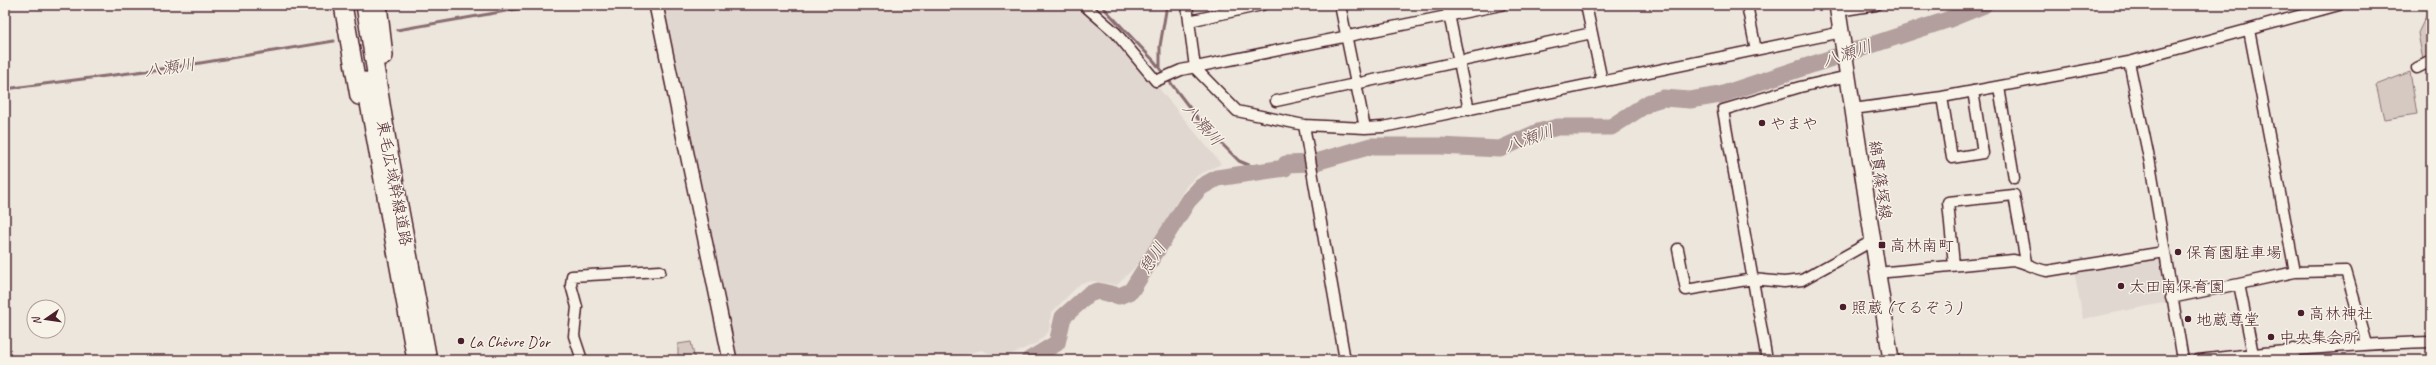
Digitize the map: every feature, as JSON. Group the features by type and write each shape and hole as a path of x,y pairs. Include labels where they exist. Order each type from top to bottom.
{"highway":[{"path":"343,5 372,172 392,236"},
{"name":"東毛広域幹線道路","path":"353,5 376,148 416,360"},
{"name":"東毛広域幹線道路","path":"365,5 388,148 428,360"},
{"path":"378,5 401,169 410,263"}],"main road":[{"name":"綿貫篠塚線","path":"1838,8 1872,242 1891,360"}],"street":[{"path":"656,5 730,360"},
{"path":"1084,5 1116,33 1156,81 1177,72 1195,68 1501,5"},
{"path":"1187,5 1195,68 1237,111 1304,125 1365,128 1383,127 1602,81 1842,34"},
{"path":"1188,21 1262,5"},
{"path":"1340,5 1365,128"},
{"path":"1446,5 1469,110"},
{"path":"1586,5 1602,81"},
{"path":"1747,5 1756,50"},
{"path":"1838,8 1876,5"},
{"path":"1853,109 1942,97 2129,62 2339,5"},
{"path":"2249,30 2295,272"},
{"path":"1276,101 1592,33"},
{"path":"2417,68 2431,61"},
{"path":"2129,62 2150,163 2171,298 2183,360"},
{"path":"1767,360 1722,110 1848,74"},
{"path":"1999,87 2014,178"},
{"path":"1942,97 1952,158 1983,153 1973,91"},
{"path":"1304,125 1345,360"},
{"path":"1954,265 1948,202 2014,195 2026,262"},
{"path":"1678,249 1686,290 1753,279 1784,282 1802,280 1872,242"},
{"path":"1877,273 2012,260 2026,262 2037,269 2047,271 2164,252"},
{"path":"582,360 574,336 577,307 571,285 572,276 660,271"},
{"path":"2171,298 2295,272 2346,271 2367,344"},
{"path":"2239,284 2253,354"},
{"path":"2198,360 2293,349 2367,344 2431,342"},
{"path":"2293,349 2295,360"}],"shaded area":[{"path":"660,5 1079,5 1125,47 1221,164 1198,175 1187,185 1151,245 1134,268 1117,285 1094,281 1081,283 1051,313 1049,331 1037,343 1000,359 982,350 941,360 734,360"},
{"path":"2429,10 2431,11 2431,80 2424,66 2418,33"},
{"path":"2410,72 2417,114 2384,119 2376,85"},
{"name":"太田南保育園","path":"2160,257 2168,302 2083,319 2074,270"},
{"path":"691,342 695,360 678,360 678,344"}],"waterway":[{"name":"八瀬川","path":"397,30 541,5"},
{"name":"八瀬川","path":"1101,5 1154,61 1202,124 1239,161 1256,168 1286,164"},
{"path":"1160,69 1160,46 1167,5"},
{"name":"八瀬川","path":"1029,360 1057,343 1063,317 1089,294 1098,291 1119,296 1131,291 1188,201 1201,187 1217,178 1285,168 1286,164 1312,163 1371,146 1440,146 1500,149 1538,132 1558,127 1611,127 1650,102 1663,98 1690,100 1720,95 1947,20 1984,5"},
{"name":"八瀬川","path":"5,89 176,67 334,41"}],"place":[{"name":"やまや","path":"1762,123"},
{"name":"高林南町","path":"1882,245"},
{"name":"保育園駐車場","path":"2178,252"},
{"name":"太田南保育園","path":"2121,286"},
{"name":"照蔵 (てるぞう)","path":"1843,307"},
{"name":"高林神社","path":"2301,313"},
{"name":"地蔵尊堂","path":"2188,319"},
{"name":"中央集会所","path":"2271,337"},
{"name":"La Chèvre D'or","path":"461,341"}],"water label":[{"name":"憩川","path":"1152,258"}]}
